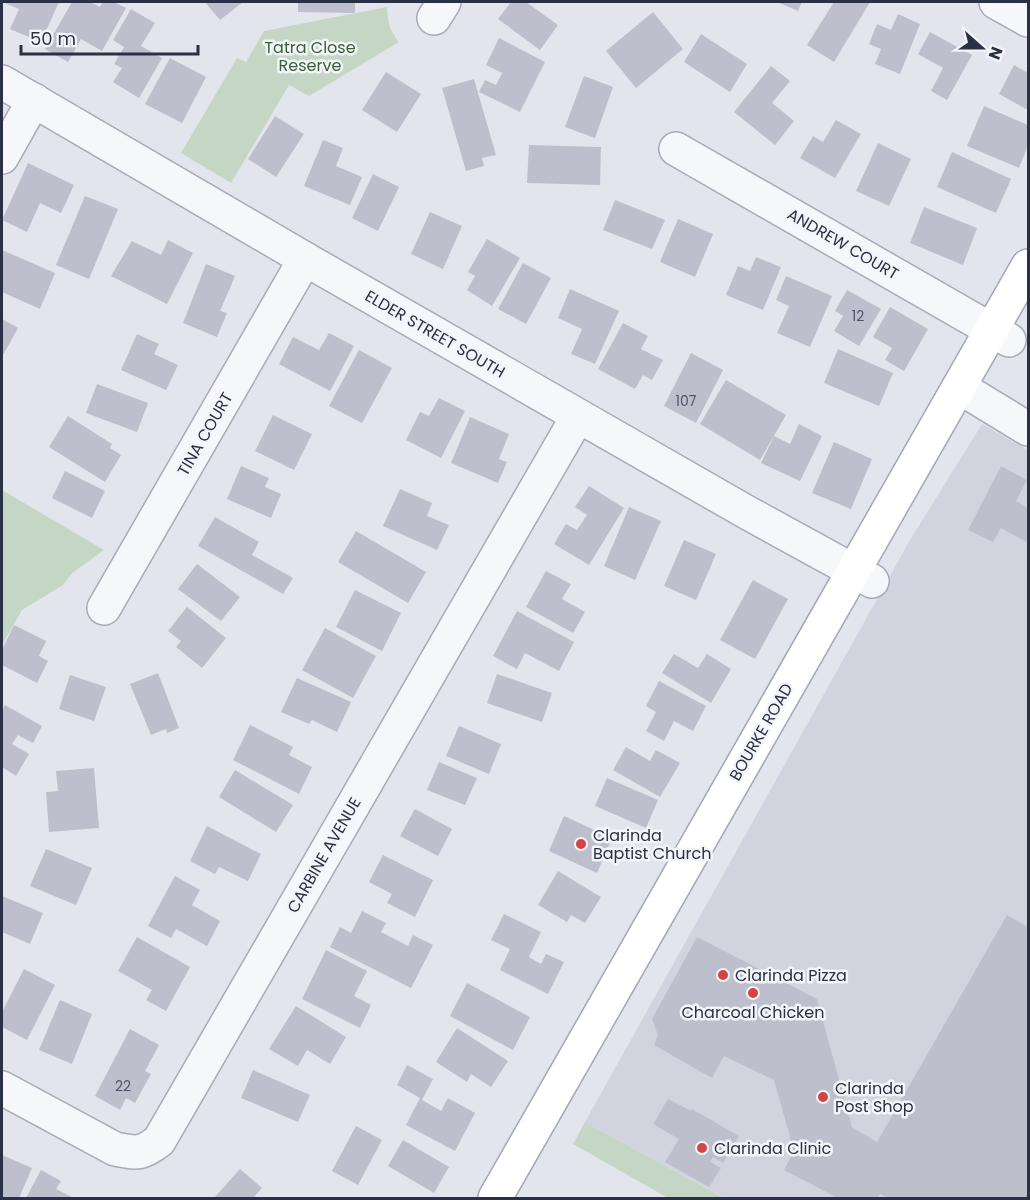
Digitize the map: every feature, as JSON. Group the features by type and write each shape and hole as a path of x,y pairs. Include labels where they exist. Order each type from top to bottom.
{"main road":[{"name":"BOURKE ROAD","path":"495,1198 862,577 1001,335 1029,266"},
{"name":"BOURKE ROAD","path":"1001,335 1029,308"},
{"name":"BOURKE ROAD","path":"519,1198 862,577"}],"street":[{"path":"996,2 1029,20"},
{"name":"ELDER STREET SOUTH","path":"2,82 305,260 862,577"},
{"path":"2,157 34,100"},
{"name":"ANDREW COURT","path":"676,149 1001,335"},
{"name":"TINA COURT","path":"104,608 305,260"},
{"path":"968,392 1029,429"},
{"name":"CARBINE AVENUE","path":"2,1088 115,1149 136,1153 147,1150 159,1141 578,416"}],"shaded area":[{"path":"982,424 1028,450 1028,1198 725,1198 585,1122 910,540"}],"green space":[{"name":"Tatra Close Reserve","path":"387,7 390,26 399,42 309,96 289,85 231,183 181,153 237,58 246,62 264,31"},
{"path":"2,490 104,550 72,573 63,585 22,610 2,645"},
{"path":"585,1122 725,1198 668,1198 573,1144"}],"building":[{"path":"2,2 59,2 41,42 10,29 19,9"},
{"path":"72,2 93,2 100,7 103,2 114,2 126,8 102,51 81,39 68,62 45,49"},
{"path":"205,2 243,2 220,20"},
{"path":"298,2 355,2 355,13 298,12"},
{"path":"511,2 526,2 558,25 540,50 498,19"},
{"path":"777,2 802,2 798,11"},
{"path":"834,2 870,2 834,62 807,45"},
{"path":"131,9 155,23 141,46 162,58 139,98 113,82 122,68 114,64 124,47 113,40"},
{"path":"653,12 683,49 636,88 606,51"},
{"path":"898,14 920,24 900,74 875,64 881,49 869,44 877,24 891,30"},
{"path":"930,32 972,55 947,100 931,91 943,68 918,54"},
{"path":"701,34 747,64 730,92 684,62"},
{"path":"499,38 545,62 520,112 479,92 485,80 496,85 502,73 486,65"},
{"path":"170,58 206,77 182,123 145,104"},
{"path":"1014,65 1028,73 1028,110 999,94"},
{"path":"771,66 790,81 772,103 794,121 775,145 734,112"},
{"path":"386,72 421,94 397,132 362,110"},
{"path":"584,76 613,87 595,138 565,127"},
{"path":"474,79 496,155 482,158 484,166 466,171 442,88"},
{"path":"984,106 1028,125 1028,145 1019,168 967,146"},
{"path":"275,116 304,134 276,177 248,159"},
{"path":"836,120 861,134 835,178 800,158 813,136 823,142"},
{"path":"323,140 343,148 336,166 362,177 350,205 304,186"},
{"path":"878,143 911,159 889,206 856,191"},
{"path":"529,145 601,147 600,185 527,183"},
{"path":"952,152 1011,179 996,213 937,187"},
{"path":"28,163 74,185 61,213 40,203 27,232 2,220"},
{"path":"373,174 399,187 378,231 352,218"},
{"path":"85,196 118,209 89,279 56,265"},
{"path":"615,200 665,220 652,249 603,230"},
{"path":"924,207 977,228 963,265 910,243"},
{"path":"430,212 462,226 443,269 411,254"},
{"path":"678,219 713,234 695,277 660,262"},
{"path":"487,239 520,258 492,306 467,290 475,276 468,272"},
{"path":"168,240 193,253 167,304 111,276 132,241 161,255"},
{"path":"2,250 55,273 40,309 2,292"},
{"path":"756,257 781,267 763,310 726,295 738,266 750,271"},
{"path":"523,263 551,278 526,324 498,309"},
{"path":"206,264 235,276 220,311 227,313 217,337 183,323"},
{"path":"786,276 832,296 810,347 777,333 789,306 776,300"},
{"path":"570,289 619,311 595,364 571,354 582,329 558,318"},
{"path":"847,290 881,309 859,346 834,331 843,316 835,311"},
{"path":"890,307 928,329 904,371 885,360 892,348 873,337"},
{"path":"2,319 18,328 2,357"},
{"path":"623,323 648,336 641,349 663,360 652,380 643,375 635,389 598,369"},
{"path":"329,333 354,346 330,391 279,364 293,337 319,350"},
{"path":"137,334 159,344 154,354 178,365 166,390 121,370"},
{"path":"838,349 893,373 879,406 824,383"},
{"path":"359,350 392,368 362,423 329,406"},
{"path":"691,353 723,370 696,423 664,406"},
{"path":"726,380 786,415 760,460 700,424"},
{"path":"97,384 148,403 137,432 86,413"},
{"path":"439,398 465,411 441,458 406,440 420,412 429,416"},
{"path":"273,415 312,434 294,470 255,451"},
{"path":"68,416 112,444 110,448 121,455 105,482 49,447"},
{"path":"470,417 509,434 499,459 507,462 498,483 451,463"},
{"path":"799,424 822,436 800,481 761,463 774,436 790,444"},
{"path":"834,442 872,459 851,509 812,493"},
{"path":"241,466 269,478 265,487 281,494 271,518 227,499"},
{"path":"1001,466 1027,480 1016,501 1028,508 1028,543 1001,528 993,542 968,530"},
{"path":"65,471 105,491 92,518 52,498"},
{"path":"589,486 624,508 589,565 554,544 566,524 577,530 587,515 575,507"},
{"path":"400,489 432,503 427,516 449,525 437,550 383,526"},
{"path":"629,507 661,521 635,580 604,566"},
{"path":"215,517 259,542 252,555 293,578 283,594 198,546"},
{"path":"356,531 426,572 408,603 338,562"},
{"path":"684,540 716,554 696,600 664,586"},
{"path":"197,564 240,597 221,621 178,589"},
{"path":"546,571 571,584 562,599 585,612 573,633 526,607"},
{"path":"753,580 788,599 755,659 720,640"},
{"path":"355,590 401,613 382,651 336,627"},
{"path":"187,607 226,638 202,668 176,647 181,641 168,631"},
{"path":"517,611 574,642 559,671 525,653 517,669 493,656"},
{"path":"14,625 46,641 39,656 48,661 37,683 2,665 2,650"},
{"path":"325,628 376,656 353,698 302,670"},
{"path":"674,654 698,668 707,654 731,669 711,703 662,673"},
{"path":"158,673 179,728 167,733 166,729 151,735 130,684"},
{"path":"497,674 552,693 542,722 487,703"},
{"path":"70,675 106,687 94,721 59,709"},
{"path":"297,678 351,702 337,732 312,720 309,724 281,712"},
{"path":"659,681 706,706 693,731 674,721 664,741 646,731 656,712 646,706"},
{"path":"5,705 42,726 33,743 18,735 12,744 29,754 16,776 2,767 2,711"},
{"path":"250,725 293,747 289,755 312,767 299,794 233,760"},
{"path":"459,726 501,744 489,774 446,756"},
{"path":"626,747 650,761 656,750 680,763 660,797 613,770"},
{"path":"439,762 477,778 465,805 427,790"},
{"path":"94,768 99,828 49,832 46,792 58,791 56,771"},
{"path":"235,770 293,805 276,832 219,797"},
{"path":"607,778 658,800 646,828 595,806"},
{"path":"415,809 452,829 438,856 400,836"},
{"name":"Clarinda Baptist Church","path":"564,816 612,838 597,873 549,851"},
{"path":"207,826 261,854 248,881 219,867 215,874 190,861"},
{"path":"46,849 92,868 76,905 30,886"},
{"path":"383,855 433,880 415,917 387,903 392,894 369,882"},
{"path":"558,871 601,897 585,923 571,915 567,922 538,905"},
{"path":"175,876 200,890 192,905 220,921 207,946 176,929 171,938 148,926"},
{"path":"2,896 43,913 30,944 2,932"},
{"path":"362,911 386,923 381,932 408,946 413,935 433,945 411,988 330,947 340,927 351,933"},
{"path":"504,914 541,932 529,957 541,964 546,954 564,962 548,994 500,970 510,949 491,940"},
{"path":"1007,915 1028,927 1028,1198 888,1198 880,1194 877,1198 838,1198 784,1170 794,1151 774,1080 724,1056 712,1078 654,1045 658,1035 652,1019 697,937 817,999 852,1127 877,1142"},
{"path":"137,937 190,967 166,1011 146,1000 152,990 118,971"},
{"path":"326,950 367,971 354,996 371,1005 360,1028 302,999"},
{"path":"24,969 55,985 27,1040 2,1027 2,1012"},
{"path":"467,983 530,1017 513,1050 450,1016"},
{"path":"60,1000 92,1014 72,1064 39,1050"},
{"path":"296,1006 346,1037 330,1064 307,1050 298,1066 269,1049"},
{"path":"457,1028 508,1061 491,1087 471,1074 467,1082 436,1062"},
{"path":"130,1029 159,1045 145,1071 151,1074 135,1103 126,1098 120,1110 95,1096"},
{"path":"407,1065 433,1079 422,1100 441,1111 448,1098 475,1113 455,1151 406,1125 420,1098 397,1085"},
{"path":"253,1070 310,1095 298,1122 241,1098"},
{"name":"Clarinda Clinic","path":"668,1099 691,1111 692,1109 739,1136 723,1163 713,1157 710,1162 721,1168 709,1187 665,1162 679,1139 653,1124"},
{"path":"356,1126 382,1140 358,1185 332,1171"},
{"path":"403,1140 449,1167 434,1193 388,1166"},
{"path":"2,1155 32,1168 19,1198 2,1198"},
{"path":"240,1169 262,1188 253,1198 214,1198"},
{"path":"41,1170 61,1181 56,1189 74,1198 26,1198"}],"place":[{"name":"Clarinda Baptist Church","path":"581,844"},
{"name":"Clarinda Pizza","path":"723,975"},
{"name":"Charcoal Chicken","path":"753,993"},
{"name":"Clarinda Post Shop","path":"823,1097"},
{"name":"Clarinda Clinic","path":"702,1148"}]}
